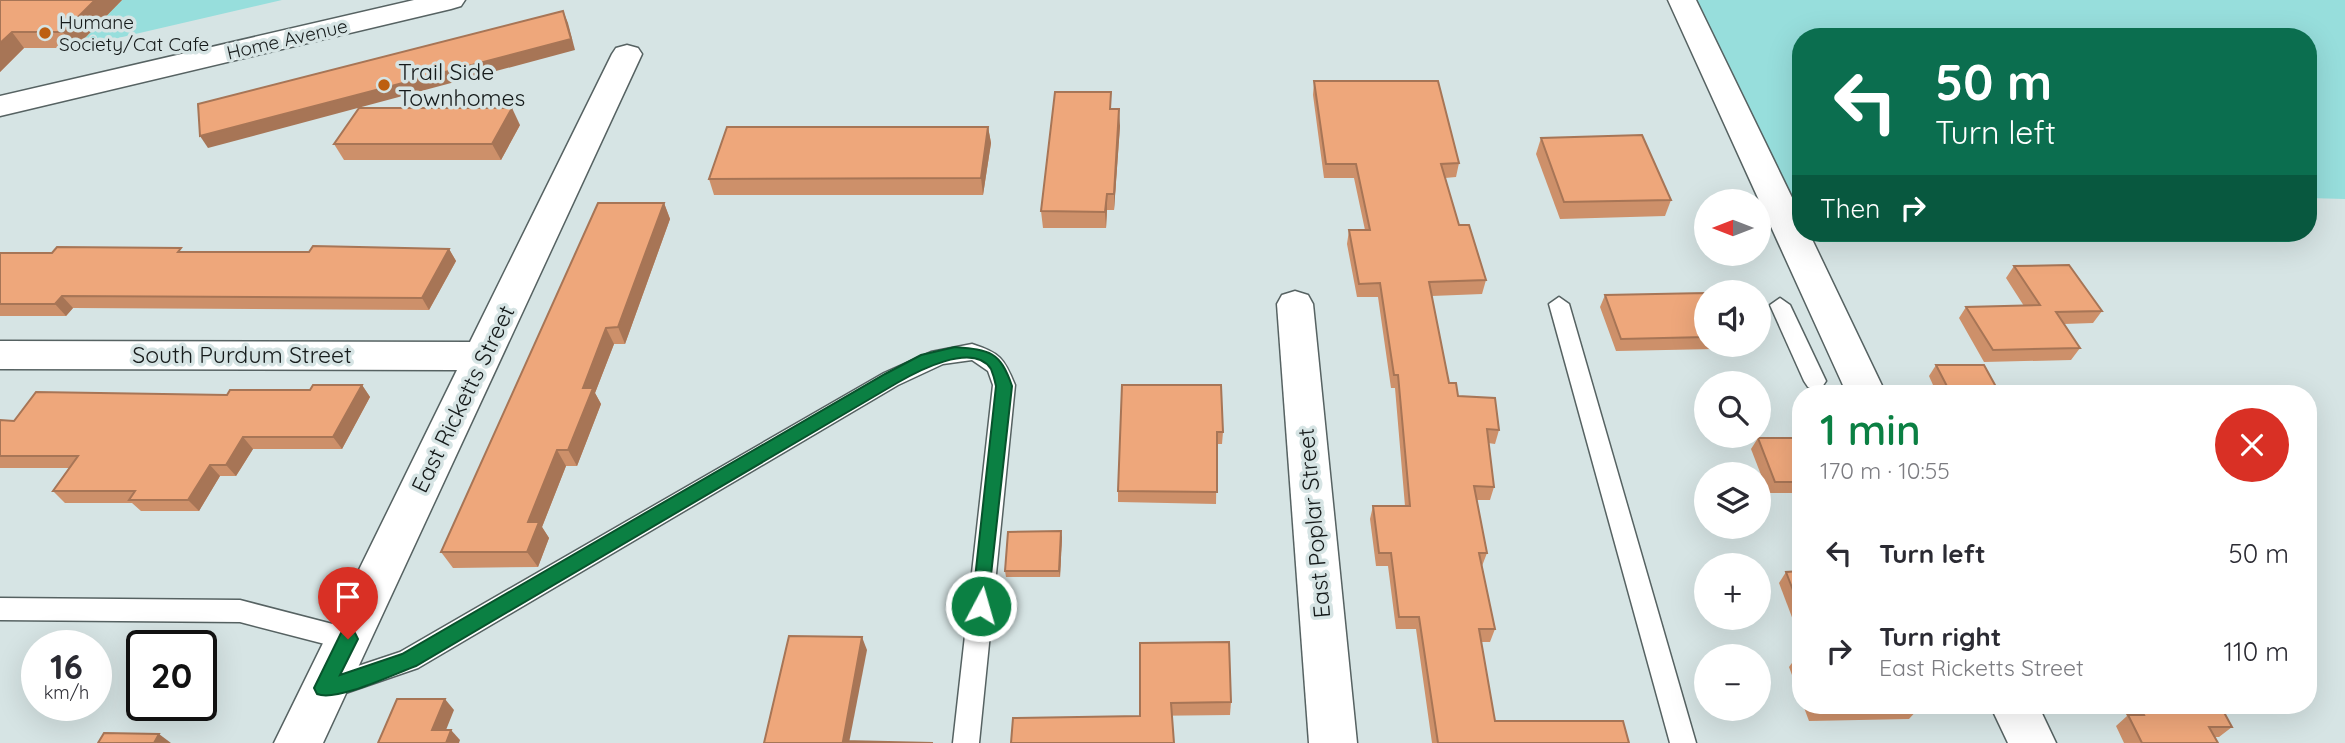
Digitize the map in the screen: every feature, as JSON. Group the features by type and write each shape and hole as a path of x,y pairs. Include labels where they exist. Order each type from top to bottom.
{"street":[{"name":"Home Avenue","path":"0,106 451,0"},
{"path":"1682,0 1792,234"},
{"name":"East Ricketts Street","path":"298,743 627,54"},
{"path":"1796,242 1863,385"},
{"name":"East Poplar Street","path":"1295,304 1333,743"},
{"name":"South Purdum Street","path":"0,355 484,356"},
{"path":"2018,714 2032,743"}],"lane":[{"path":"1559,303 1683,743"},
{"path":"1780,304 1815,381"},
{"path":"323,688 365,677 409,660 891,379 942,354 969,353 981,355 998,366 1004,386 966,743"},
{"path":"0,609 240,611 348,639"}],"shaded area":[{"path":"122,0 282,0 75,48"},
{"path":"1682,0 2345,0 2345,199 2317,198 2317,28 1792,28 1792,200 1776,200"}],"building":[{"path":"0,0 95,0 63,32 12,32 0,43"},
{"path":"563,11 571,39 200,136 198,104"},
{"path":"1314,81 1438,81 1459,163 1441,164 1459,225 1469,225 1486,280 1429,282 1449,383 1456,383 1458,396 1495,398 1499,430 1487,429 1494,487 1474,486 1487,553 1479,553 1495,629 1479,629 1495,721 1623,721 1629,743 1438,743 1419,617 1399,617 1391,553 1379,553 1373,506 1410,506 1398,375 1394,375 1380,283 1359,284 1349,230 1370,230 1356,164 1326,164"},
{"path":"1055,92 1111,92 1110,109 1119,109 1114,194 1107,194 1105,212 1041,211"},
{"path":"359,108 512,108 492,144 334,144"},
{"path":"727,127 988,127 981,178 709,179"},
{"path":"1642,135 1671,200 1564,202 1541,138"},
{"path":"598,203 664,203 618,327 606,328 583,388 593,388 568,450 557,450 528,522 539,522 527,552 441,552"},
{"path":"313,246 449,249 422,298 62,296 55,304 0,304 0,253 52,253 57,247 181,248 178,252 309,252"},
{"path":"2069,265 2102,311 2056,312 2080,348 1993,350 1966,307 2040,305 2014,266"},
{"path":"1694,293 1694,337 1621,339 1605,295"},
{"path":"1936,365 1984,365 1995,385 1946,385"},
{"path":"313,385 362,385 333,437 243,437 226,465 210,465 188,500 129,500 135,491 53,491 78,456 0,456 0,420 14,421 36,392 227,395 230,390 310,390"},
{"path":"1122,385 1221,385 1223,432 1217,432 1217,492 1118,491"},
{"path":"1771,438 1792,438 1792,482 1775,482 1771,462 1767,462 1762,448 1771,448"},
{"path":"1061,531 1059,571 1005,571 1008,532"},
{"path":"1786,572 1792,572 1792,588"},
{"path":"789,636 862,637 843,741 933,743 764,743"},
{"path":"1229,642 1231,702 1171,703 1174,743 1011,743 1013,718 1140,716 1140,643"},
{"path":"397,699 445,699 432,730 451,730 446,743 378,743"},
{"path":"2225,714 2232,727 2209,727 2218,743 2142,743 2128,715"},
{"path":"104,733 159,734 154,743 98,743"}],"place":[{"name":"Humane Society/Cat Cafe","path":"45,33"},
{"name":"Trail Side Townhomes","path":"384,85"}],"route":[{"path":"348,639 323,688 365,677 409,660 891,379 927,359 955,353 981,355 990,359 998,366 1004,386 981,606"}]}
